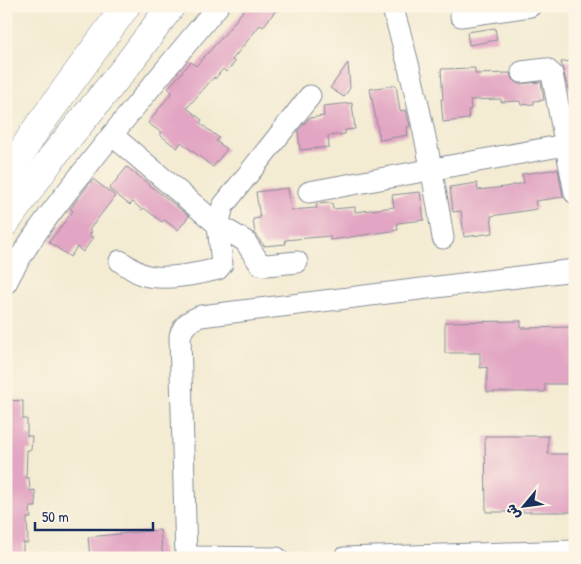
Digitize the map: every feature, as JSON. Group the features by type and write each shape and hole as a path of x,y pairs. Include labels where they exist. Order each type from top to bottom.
{"highway":[{"path":"6,177 35,131 126,6"},
{"path":"6,222 54,155 125,68 171,6"}],"street":[{"path":"6,282 41,225 218,6"},
{"path":"392,6 412,77 433,171 443,238"},
{"path":"461,16 530,6"},
{"path":"522,72 546,69 552,74 575,193"},
{"path":"120,261 138,272 158,277 218,269 222,264 218,224 227,200 310,96"},
{"path":"112,135 218,224 245,241 260,264 297,262"},
{"path":"309,192 566,146"},
{"path":"277,558 186,558 180,336 182,329 187,323 193,318 201,316 575,270"},
{"path":"344,558 575,551"}],"building":[{"path":"247,6 279,6 263,27 260,25 232,60 235,62 226,72 223,69 215,79 214,77 187,108 202,120 200,123 219,138 216,141 227,149 213,167 181,142 177,148 160,135 162,133 148,123 172,92 168,88 191,62 196,66"},
{"path":"495,28 497,40 469,45 467,32"},
{"path":"575,61 575,89 568,89 561,62"},
{"path":"348,63 350,88 344,97 330,88"},
{"path":"475,68 475,74 510,73 512,79 518,84 541,82 544,100 534,101 534,104 521,105 520,101 501,102 501,99 470,100 471,110 468,110 469,119 443,122 441,69"},
{"path":"396,85 400,111 406,110 410,126 407,127 408,135 380,140 370,89"},
{"path":"352,103 355,129 345,130 345,134 328,136 329,147 300,150 298,131 309,118 324,116 323,106"},
{"path":"127,167 189,216 178,230 164,220 162,222 144,208 142,210 133,202 130,205 109,189"},
{"path":"558,169 563,197 535,201 537,209 491,216 493,233 464,237 461,211 453,212 450,187 477,183 478,190 505,187 524,183 522,174"},
{"path":"93,179 115,196 89,230 92,232 89,235 93,238 83,252 77,247 70,257 49,242 73,211 70,209"},
{"path":"288,188 291,210 317,208 316,204 332,203 333,209 355,207 355,212 394,207 392,195 420,192 424,220 397,223 398,230 330,240 330,236 285,240 286,244 264,246 255,234 253,219 260,218 256,192"},
{"path":"521,321 521,328 575,327 575,384 545,384 545,392 487,392 487,367 480,368 480,353 445,353 445,322"},
{"path":"6,400 23,401 23,419 27,419 27,436 32,436 31,450 27,450 26,478 29,478 30,491 35,490 36,507 30,507 31,518 27,518 28,543 23,543 23,555 6,556"},
{"path":"485,436 548,436 548,454 575,454 575,512 486,512"},
{"path":"160,530 163,558 90,558 88,537"}]}
